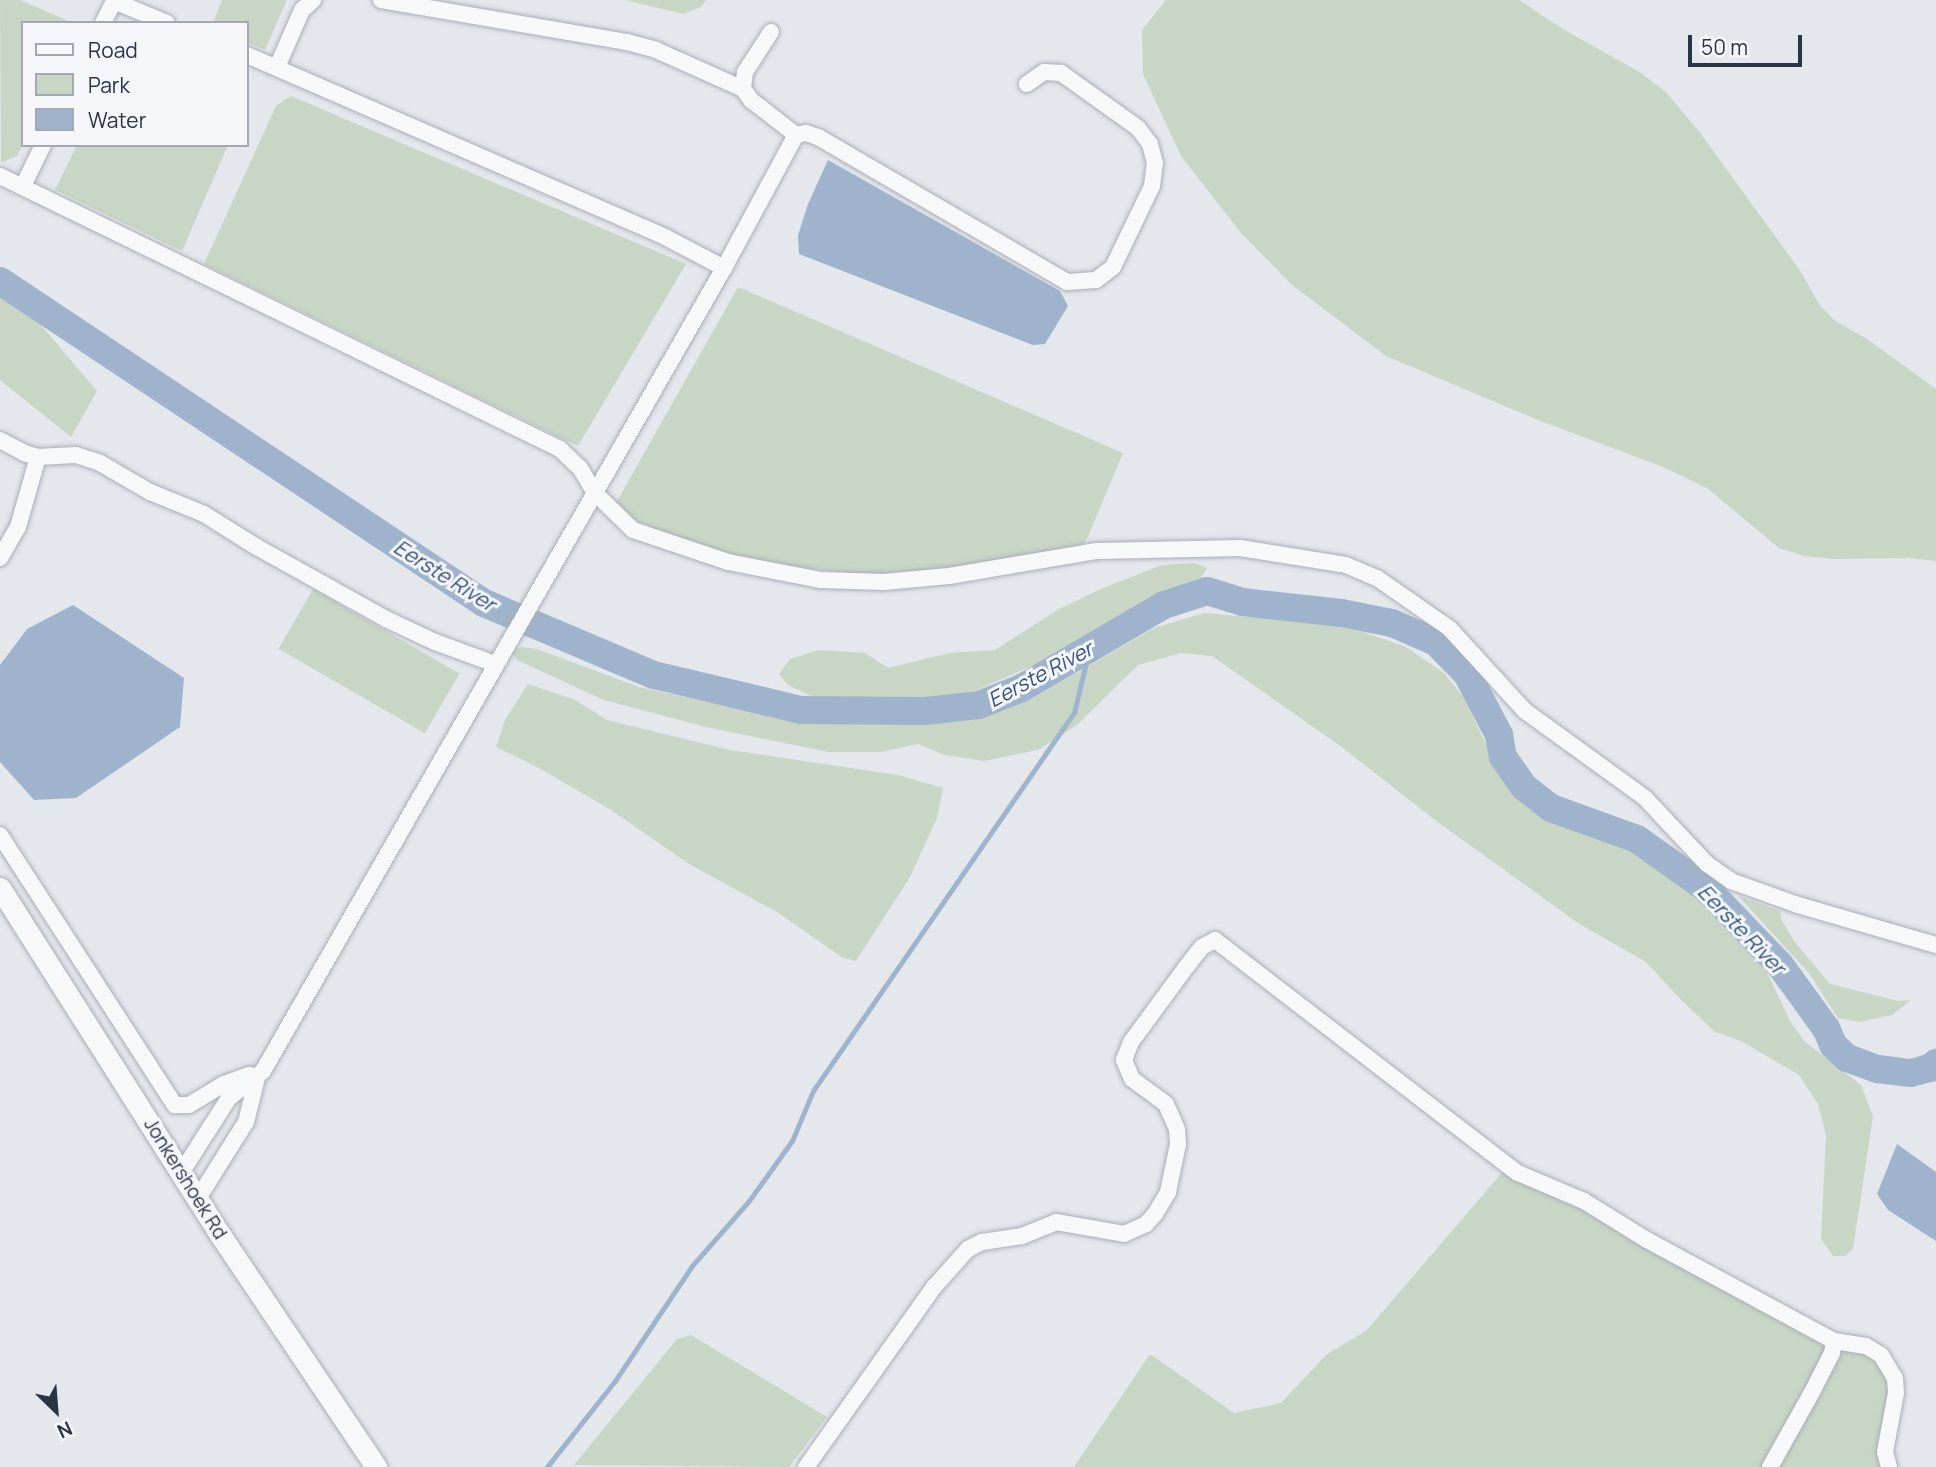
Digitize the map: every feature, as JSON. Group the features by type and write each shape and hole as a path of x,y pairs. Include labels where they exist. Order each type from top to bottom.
{"street":[{"path":"277,67 302,10 313,0"},
{"path":"381,0 656,50 743,89 751,100 796,135"},
{"path":"104,21 114,1 162,21"},
{"path":"743,89 745,72 771,32"},
{"path":"248,55 664,237 724,268"},
{"path":"197,1200 246,1122 260,1074 444,760 495,664 724,268 796,135 806,132 818,137 1067,282 1096,280 1113,267 1152,186 1155,163 1150,144 1138,128 1061,73 1044,72 1027,84"},
{"path":"23,186 42,147"},
{"path":"0,176 560,449 580,468 595,493 623,522 644,535 728,562 821,580 884,582 949,576 1097,551 1240,548 1346,565 1377,578 1450,628 1525,711 1644,797 1707,864 1731,881 1798,905 1936,945"},
{"path":"0,440 38,457 76,455 100,463 150,492 204,514 255,546 386,619 435,642 495,664"},
{"path":"0,558 19,527 38,457"},
{"path":"0,835 175,1105 189,1105 236,1079 260,1074"},
{"name":"Jonkershoek Rd","path":"0,888 197,1200 376,1467"},
{"path":"806,1467 934,1287 968,1249 982,1242 1023,1236 1056,1222 1124,1234 1146,1224 1156,1214 1168,1192 1178,1143 1177,1129 1166,1104 1132,1079 1124,1060 1131,1042 1210,941 1221,943 1518,1173 1584,1201 1647,1240 1834,1342 1867,1346 1881,1355 1895,1378 1896,1393 1885,1452 1889,1467"},
{"path":"181,1173 229,1098 260,1074"},
{"path":"1770,1467 1827,1364 1834,1342"}],"green space":[{"path":"0,0 20,0 68,21 21,21 22,147 17,156 1,163"},
{"path":"222,0 287,0 265,50 248,42 248,21 214,21"},
{"path":"625,0 706,0 701,7 683,14"},
{"path":"1166,0 1519,0 1563,29 1641,73 1667,93 1701,134 1801,272 1819,304 1834,320 1867,339 1936,389 1936,561 1909,558 1834,559 1804,556 1779,548 1707,488 1663,467 1538,420 1386,356 1292,285 1241,233 1181,156 1143,74 1142,30"},
{"path":"291,96 686,264 578,446 204,264 276,106"},
{"path":"76,147 227,147 182,251 55,190"},
{"path":"0,277 97,391 71,437 0,380"},
{"path":"738,287 1123,453 1086,541 1079,547 967,566 879,574 850,573 754,562 680,539 621,514 616,503"},
{"path":"1194,563 1207,568 1201,578 1052,657 963,696 873,704 811,696 788,685 779,674 790,659 819,650 865,653 888,668 949,653 995,650 1059,609 1101,589 1162,565"},
{"path":"313,589 459,674 425,733 278,649"},
{"path":"1204,613 1318,623 1363,632 1406,647 1444,673 1464,698 1499,771 1515,796 1543,816 1615,843 1648,860 1687,887 1732,927 1765,968 1790,1021 1804,1041 1861,1085 1873,1116 1853,1249 1845,1256 1833,1256 1821,1239 1826,1135 1818,1104 1799,1075 1741,1041 1715,1032 1646,962 1578,923 1435,820 1339,745 1212,656 1181,653 1138,665 1077,725 1038,750 984,761 945,755 918,744 881,752 828,752 706,727 604,700 517,660 511,651 522,647 537,649 639,687 740,709 842,723 883,721 980,710 1033,698 1154,628"},
{"path":"528,684 575,700 607,720 730,750 898,775 943,788 937,818 910,877 856,961 843,958 777,912 689,864 611,810 539,768 496,747 505,720"},
{"path":"1738,896 1780,911 1781,919 1794,941 1830,984 1898,1001 1911,1000 1892,1015 1860,1022 1838,1018 1809,973"},
{"path":"1506,1168 1564,1196 1828,1344 1827,1355 1764,1467 1074,1467 1150,1354 1234,1413 1281,1403 1326,1355 1367,1330"},
{"path":"691,1335 827,1417 789,1467 574,1465 677,1339"},
{"path":"1843,1346 1878,1357 1889,1375 1886,1467 1775,1467"}],"water":[{"path":"828,160 1060,291 1068,306 1045,344 1033,345 799,254 798,235 808,204"},
{"path":"73,605 184,678 180,727 76,798 34,800 0,762 0,665 27,629"},
{"path":"1897,1144 1936,1172 1936,1241 1888,1210 1877,1194"}],"waterway":[{"name":"Eerste River","path":"0,281 484,603 654,675 801,710 925,711 979,705 1022,688 1164,605 1207,591 1242,602 1341,613 1392,623 1436,642 1467,674 1499,735 1503,757 1524,787 1551,808 1637,839 1707,889 1780,965 1827,1030 1833,1045 1847,1058 1878,1069 1911,1073 1930,1068 1936,1063"},
{"path":"547,1467 615,1381 692,1266 749,1201 792,1141 813,1091 1074,713 1089,650"}]}
